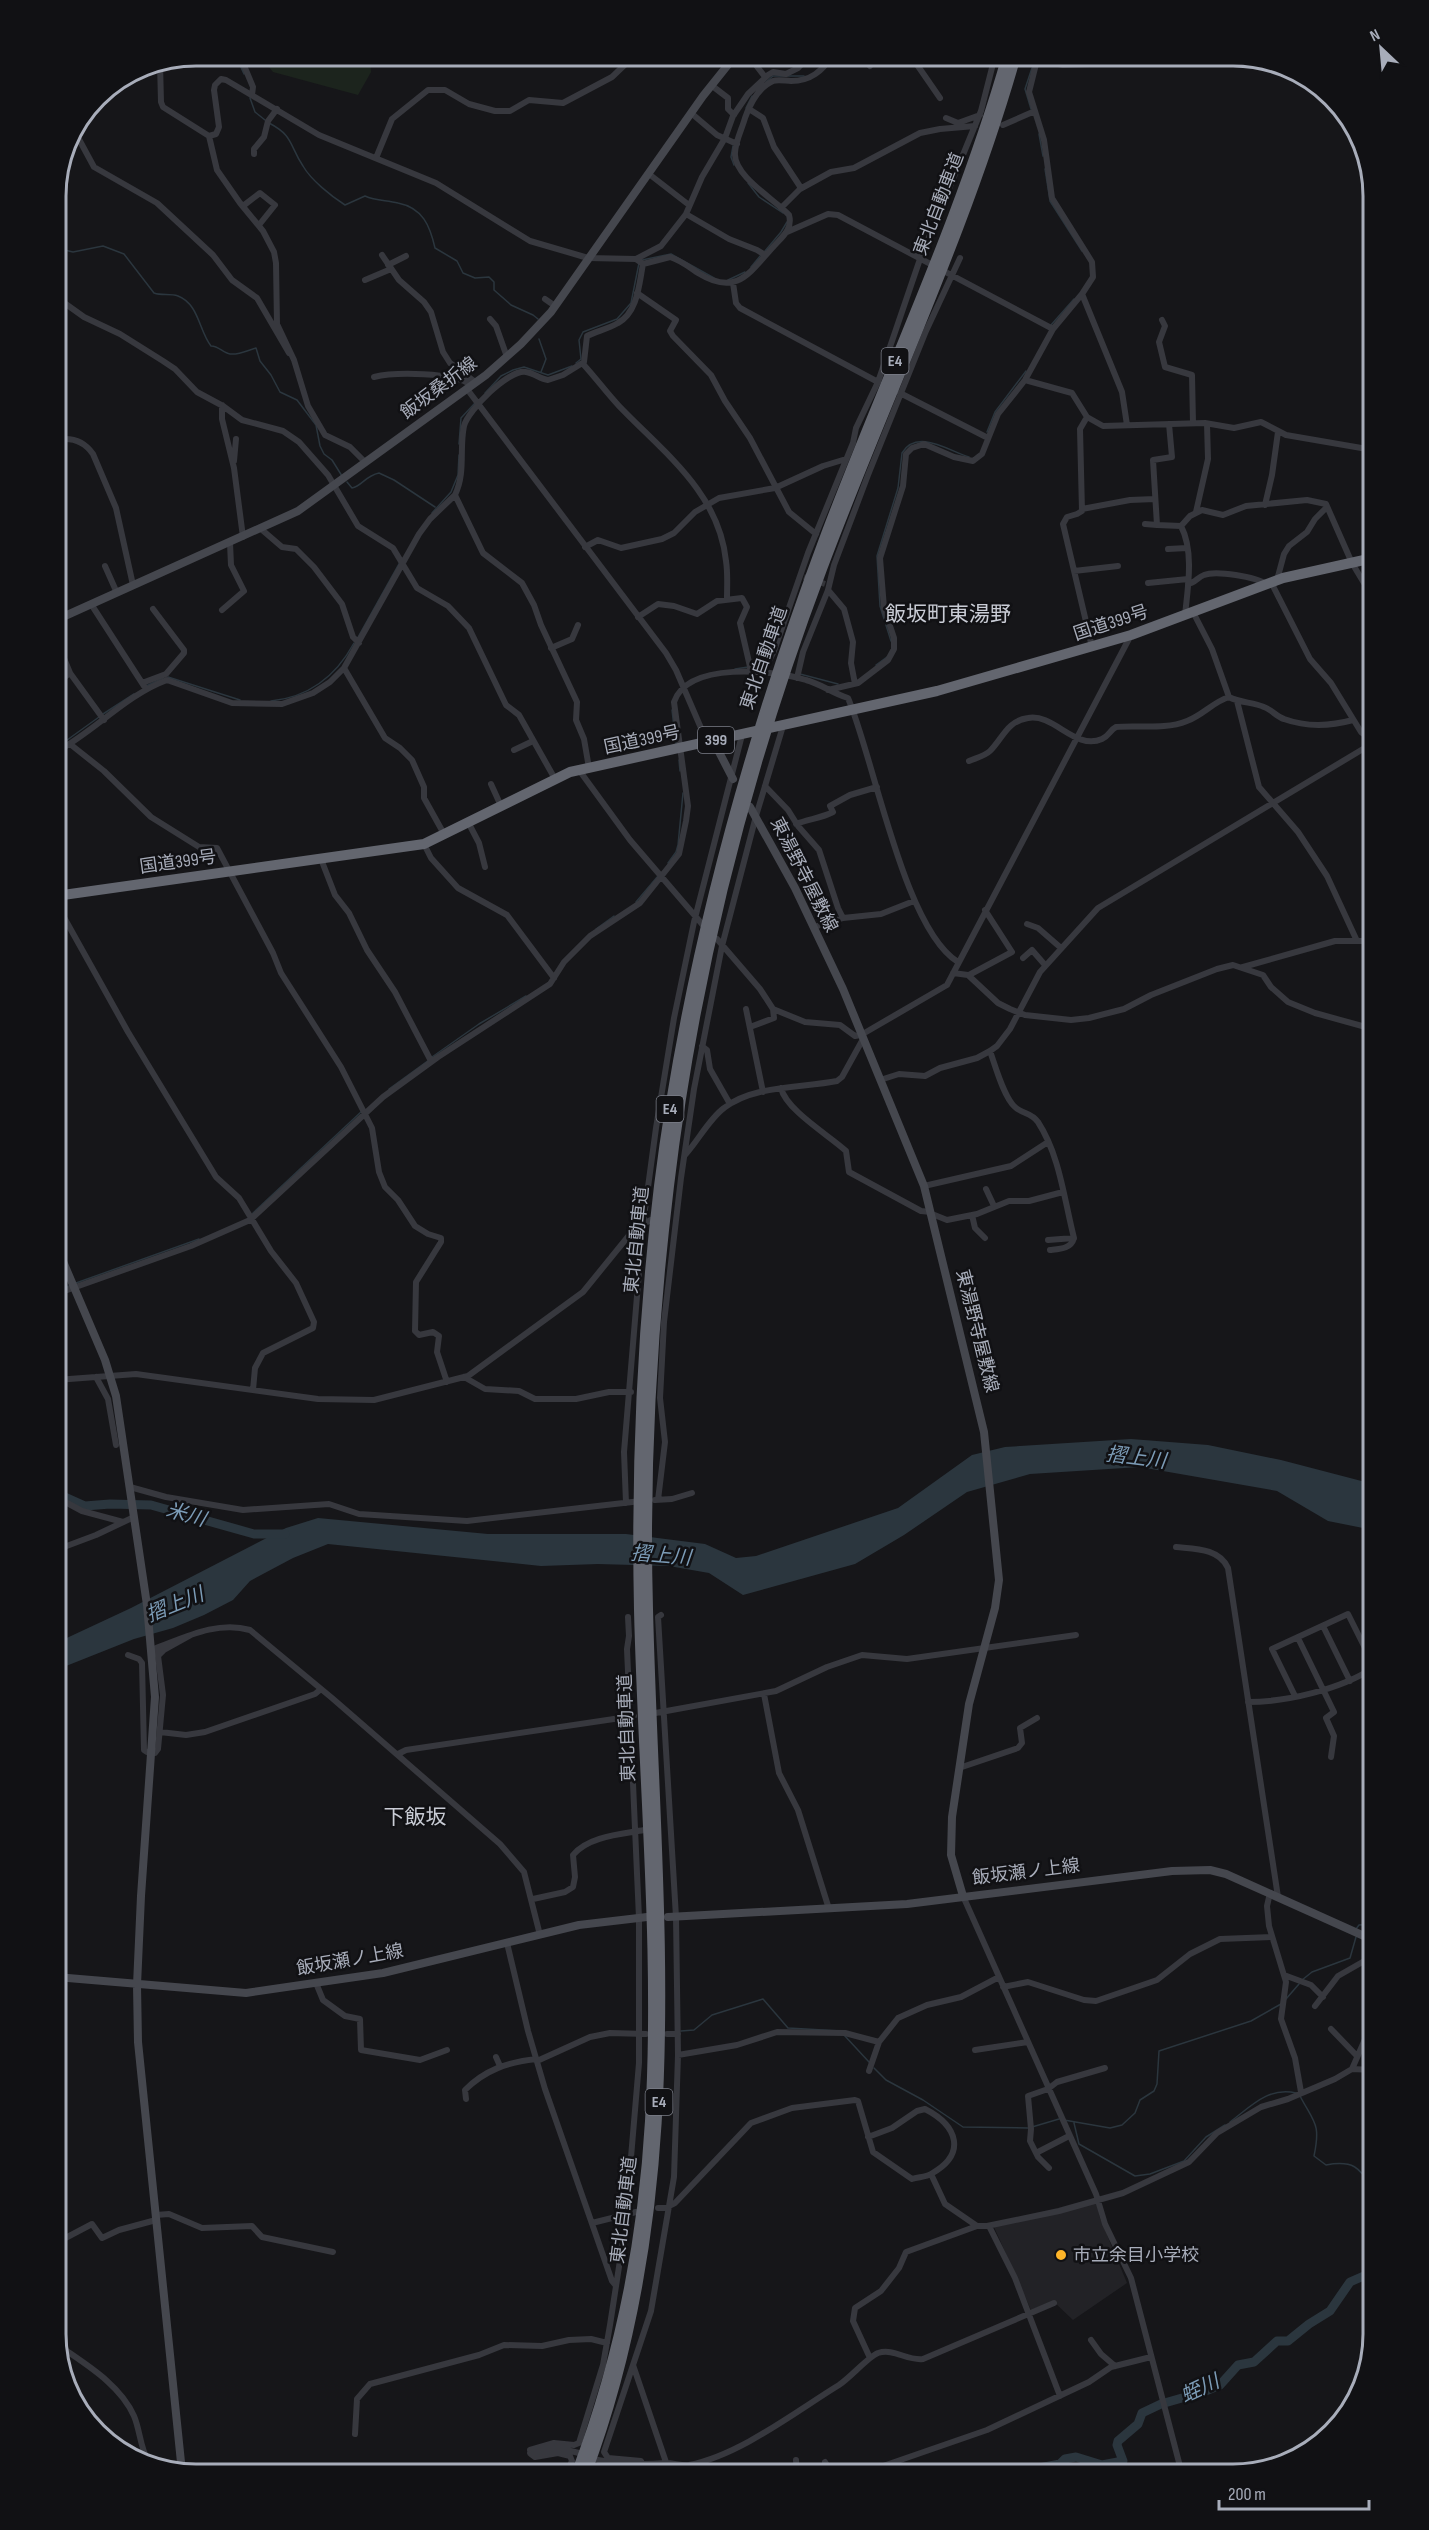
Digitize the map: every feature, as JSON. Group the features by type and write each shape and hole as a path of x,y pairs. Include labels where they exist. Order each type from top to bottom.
{"highway":[{"name":"東北自動車道","path":"580,2464 596,2422 621,2329 640,2227 650,2125 652,1951 643,1492 654,1319 682,1090 714,925 761,734 772,668 945,237 978,147 1004,66"},
{"name":"東北自動車道","path":"772,668 837,529 974,184 1010,78 1022,66"},
{"name":"国道399号","path":"66,895 424,844 555,779 584,769 937,691 1131,635 1272,582 1363,560"},
{"name":"東北自動車道","path":"589,2464 628,2340 644,2257 654,2174 660,2081 662,1988 648,1722"}],"main road":[{"name":"飯坂桑折線","path":"66,615 298,511 507,357 534,332 555,306 727,66"},
{"path":"712,741 732,776"},
{"name":"東湯野寺屋敷線","path":"750,807 814,927 843,989 924,1186 984,1432 996,1541 998,1591 996,1608 969,1704 952,1817 951,1851 963,1896"},
{"path":"66,1268 110,1375 119,1413 155,1649 155,1697 137,1985 138,2042 179,2463"},
{"name":"飯坂瀬ノ上線","path":"672,1917 907,1904 1190,1870 1226,1874 1363,1935"},
{"name":"飯坂瀬ノ上線","path":"66,1978 246,1993 383,1973 592,1923 643,1917"}],"street":[{"path":"244,66 253,87 252,95"},
{"path":"376,158 392,118 428,90 446,90 469,104 495,111 510,111 529,100 559,103 567,101 602,83 623,66"},
{"path":"758,66 769,78 807,79 823,70 825,66"},
{"path":"918,66 940,98"},
{"path":"772,668 774,651 816,534 878,382 922,260 980,115 992,66"},
{"path":"828,690 855,682 888,660 894,649 894,638 884,608 880,558 903,486 906,454 924,444 954,457 973,461 980,457 986,438 998,414 1025,380 1051,328 1082,294 1093,277 1094,267 1052,198 1044,140 1033,112 1030,66"},
{"path":"787,232 790,219 781,208 762,194 742,170 735,158 732,142 734,115 747,94 769,78 798,68"},
{"path":"160,71 163,107 209,136 217,170 270,242 276,257 276,317 294,360 308,406 325,435 350,447 365,462"},
{"path":"144,686 170,680 232,703 282,704 313,693 345,668 357,641 425,525 455,495 463,473 465,425 469,416 503,380 514,374 526,372 544,379 552,379 583,364 586,357 587,336 627,316 637,293 640,261 661,246 686,214 702,177 732,142 755,98 769,78"},
{"path":"209,136 219,131 214,90 218,81 226,80 319,135 436,183 530,241 588,258 640,261 670,257 714,282 733,284 748,274 763,254 787,232 834,214 1051,328"},
{"path":"711,85 728,98 728,109 734,115"},
{"path":"254,154 254,149 264,137 268,121 277,109"},
{"path":"749,109 763,118 774,147 801,188"},
{"path":"1003,125 1033,112"},
{"path":"691,113 717,135 732,142"},
{"path":"946,118 958,123 980,115"},
{"path":"781,208 801,188 831,172 854,168 920,134 940,129 975,126"},
{"path":"79,140 87,157 99,172 157,203 213,255 232,280 257,298 286,351 294,360"},
{"path":"649,174 689,205"},
{"path":"243,206 260,193 275,205 259,225"},
{"path":"686,214 729,239 763,254"},
{"path":"382,255 389,267 431,312 443,352 471,385 479,405 666,653 712,741"},
{"path":"365,280 406,256"},
{"path":"797,675 827,586 900,393 960,258"},
{"path":"733,284 736,303 740,308 878,382"},
{"path":"637,293 676,320 670,331 673,336 711,375 750,438 789,512 816,534"},
{"path":"1082,294 1122,392 1127,425"},
{"path":"545,299 555,306"},
{"path":"66,304 84,318 120,334 163,361 175,369 197,392 222,405 245,421 290,435 337,483 358,526 385,541 398,554 417,588 448,606 469,628 506,705 519,715 555,779"},
{"path":"490,319 496,326 507,357"},
{"path":"1162,320 1165,326 1159,342 1165,367 1192,375 1193,423"},
{"path":"583,364 618,405 686,472 707,504 720,531 726,561 727,598"},
{"path":"374,377 393,374 454,378 471,385"},
{"path":"1025,380 1072,393 1087,417 1103,426 1193,423 1234,428 1261,422 1278,432 1363,448"},
{"path":"900,393 986,438"},
{"path":"222,405 222,419 233,465 243,537"},
{"path":"1087,417 1080,429 1082,509 1080,513 1066,517 1064,520 1092,647"},
{"path":"1157,525 1153,460 1172,457 1168,424"},
{"path":"1196,512 1208,459 1207,424"},
{"path":"1265,505 1278,432"},
{"path":"66,438 77,441 93,454 116,508 133,585"},
{"path":"233,465 236,439"},
{"path":"585,547 598,540 621,548 662,539 674,532 695,512 719,498 775,488 824,466 846,459"},
{"path":"455,495 483,553 514,576 526,590 577,702 576,720 584,739 584,769 623,832 702,924"},
{"path":"1082,509 1130,500 1155,499"},
{"path":"1181,526 1185,520 1202,510 1226,515 1246,506 1307,500 1326,504 1352,562 1363,580"},
{"path":"1327,507 1315,519 1307,532 1289,546 1272,582 1310,659 1317,670 1331,683 1363,734"},
{"path":"1145,524 1181,526"},
{"path":"1181,526 1186,536 1189,613 1212,649 1229,697"},
{"path":"261,529 282,547 296,549 314,567 342,604 357,641"},
{"path":"222,609 244,591 231,565 230,543"},
{"path":"1168,549 1187,548"},
{"path":"105,566 117,593"},
{"path":"1074,571 1118,566"},
{"path":"1148,583 1188,581 1194,583 1202,576 1214,573 1272,582"},
{"path":"827,586 844,609 853,642 851,663 855,682"},
{"path":"639,617 658,604 674,606 697,614 717,601 742,597 747,608 740,623 750,668"},
{"path":"91,604 144,686"},
{"path":"66,746 144,686 166,674 184,653 153,609"},
{"path":"552,648 572,639 578,626"},
{"path":"685,1155 718,1113 730,1104 781,1088 837,1081 842,1077 862,1037 947,985 1131,635"},
{"path":"66,663 70,673 102,717"},
{"path":"345,668 385,738 412,760 424,787 424,798 444,834"},
{"path":"66,1290 190,1246 251,1217 364,1111 431,1060 545,987 564,962 590,936 632,910 659,874 679,854 688,806 674,702 683,687 693,681 750,668 772,668 797,675 848,698 914,901 931,934 958,962"},
{"path":"66,675 70,673"},
{"path":"969,761 990,751 1008,726 1028,717 1041,718 1064,732 1094,741 1107,736 1116,727 1158,726 1183,722 1198,716 1220,699 1229,697 1237,701 1260,705 1282,719 1304,724 1317,726 1353,720"},
{"path":"1237,701 1259,787 1327,876 1357,941"},
{"path":"658,1500 665,1442 660,1398 661,1365 675,1210 702,1046 722,946 756,816 783,726"},
{"path":"626,1503 624,1452 631,1392 643,1224 670,1039 695,918 742,735"},
{"path":"514,750 533,741"},
{"path":"70,744 104,771 151,818 199,847 215,846 281,973 341,1067 364,1111 372,1128 379,1172 385,1187 398,1200 415,1226 428,1234 441,1238 416,1282 415,1331 419,1335 433,1332 439,1336 437,1352 447,1382"},
{"path":"880,1080 899,1074 925,1076 940,1068 990,1052 997,1046 1020,1013 1034,981 1045,965 1098,908 1363,749"},
{"path":"491,784 501,806"},
{"path":"765,786 788,810 796,824 819,850 843,918"},
{"path":"796,824 809,818 826,816 834,812 830,806 843,798 877,787"},
{"path":"468,822 479,843 485,867"},
{"path":"424,844 431,858 458,888 507,915 553,976"},
{"path":"321,860 335,895 349,913 367,950 395,992 431,1060"},
{"path":"814,927 843,918 881,914 914,901"},
{"path":"953,973 969,975 1012,951 985,910"},
{"path":"66,921 128,1032 216,1177 239,1198 271,1251 296,1283 314,1324 278,1347 263,1353 255,1368 253,1390"},
{"path":"1027,924 1038,928 1061,948"},
{"path":"717,939 760,989 773,1009 774,1018 771,1021 750,1027"},
{"path":"1242,967 1335,940 1363,940"},
{"path":"1023,958 1032,950 1045,965"},
{"path":"969,975 998,1003 1020,1013 1051,1019 1089,1018 1124,1009 1151,995 1216,969 1233,965 1263,975 1271,987 1288,1002 1315,1013 1363,1026"},
{"path":"746,1009 763,1092"},
{"path":"773,1009 806,1022 840,1025 855,1036 862,1037"},
{"path":"702,1046 707,1050 710,1069 730,1104"},
{"path":"990,1052 1013,1105 1033,1116 1048,1142 1058,1168 1074,1238 1066,1248 1050,1250"},
{"path":"781,1088 783,1095 791,1104 846,1151 849,1172 921,1211 932,1213 944,1220 972,1215 1009,1201 1029,1200 1063,1192"},
{"path":"924,1186 1011,1166 1048,1142"},
{"path":"986,1189 994,1206"},
{"path":"972,1215 975,1228 985,1238"},
{"path":"66,1379 136,1374 318,1399 374,1400 447,1382 464,1377 583,1292 635,1228 651,1220"},
{"path":"1048,1240 1074,1238"},
{"path":"96,1377 108,1399 116,1445"},
{"path":"464,1377 485,1389 519,1391 535,1399 576,1399 609,1392 631,1392"},
{"path":"131,1491 243,1510 329,1504 359,1514 467,1521 672,1499 692,1493"},
{"path":"66,1502 82,1511 123,1522"},
{"path":"66,1546 96,1535 134,1516"},
{"path":"1176,1547 1209,1551 1226,1563 1248,1702 1274,1895 1267,1914 1286,1982 1281,2019 1295,2058 1299,2094"},
{"path":"1295,1696 1272,1649 1348,1614 1363,1644"},
{"path":"643,2464 640,2461 631,2462 608,2458 604,2452 651,2311 674,2177 678,2034 672,1917 671,1827 657,1642 658,1617 661,1615"},
{"path":"530,2453 532,2448 554,2443 574,2445 579,2443 603,2365 627,2214 643,2034 643,1917 635,1832 628,1617"},
{"path":"1323,1626 1350,1681"},
{"path":"128,1655 139,1659 142,1663 144,1750 151,1753 158,1749 163,1695 155,1649 192,1633 236,1628 250,1630 398,1754 484,1829 522,1867 533,1899 540,1935"},
{"path":"398,1754 406,1750 664,1713 671,1709 764,1694 862,1655 907,1659 1076,1635"},
{"path":"1298,1638 1334,1712 1326,1720 1334,1736 1331,1757"},
{"path":"628,1644 636,1644"},
{"path":"1248,1702 1275,1700 1323,1689 1350,1681 1363,1673"},
{"path":"160,1732 186,1735 205,1732 315,1694 321,1689"},
{"path":"764,1694 779,1773 798,1810 829,1909"},
{"path":"959,1768 1018,1748 1022,1743 1020,1728 1037,1718"},
{"path":"663,1828 671,1827"},
{"path":"533,1899 565,1892 573,1887 575,1877 573,1855 577,1851 600,1840 645,1830"},
{"path":"963,1896 1097,2199 1105,2224 1131,2278 1179,2464"},
{"path":"1003,1987 1028,1982 1084,2000 1096,2001 1157,1980 1190,1954 1220,1939 1272,1937"},
{"path":"507,1943 536,2060 612,2281 616,2286"},
{"path":"1315,2006 1338,1976 1363,1962"},
{"path":"1284,1975 1311,1985 1323,1997"},
{"path":"868,2070 879,2042 898,2018 927,2005 956,1999 999,1977"},
{"path":"316,1983 323,2000 345,2016 360,2019 361,2050 416,2060 447,2050"},
{"path":"1331,2029 1357,2056"},
{"path":"678,2055 737,2045 777,2032 845,2033 879,2042"},
{"path":"466,2099 465,2090 480,2077 500,2066 536,2060 590,2037 610,2033 643,2034"},
{"path":"667,2034 678,2034"},
{"path":"975,2050 1028,2042"},
{"path":"1352,2069 1363,2044"},
{"path":"496,2057 500,2066"},
{"path":"1049,2168 1030,2142 1029,2096 1048,2089 1057,2082 1105,2068"},
{"path":"870,2358 853,2321 855,2308 881,2291 899,2268 906,2252 977,2226 989,2226 1052,2213 1123,2193 1189,2162 1217,2133 1260,2107 1299,2094 1352,2069 1363,2070"},
{"path":"658,2208 668,2207 675,2203 748,2124 792,2108 858,2101 868,2137 873,2152 912,2179 931,2174 950,2159 954,2149 952,2134 948,2126 925,2109 868,2137"},
{"path":"1036,2153 1069,2136"},
{"path":"931,2174 945,2204 977,2226"},
{"path":"592,2223 636,2212"},
{"path":"66,2238 92,2224 102,2238 169,2214 202,2228 252,2226 262,2237 333,2252"},
{"path":"989,2226 1029,2314 1060,2396"},
{"path":"693,2464 724,2453 743,2443 843,2382 879,2353 889,2352 915,2360 923,2359 1054,2303"},
{"path":"355,2434 357,2399 370,2384 470,2358 504,2344 542,2346 569,2340 591,2339 607,2343"},
{"path":"1091,2340 1101,2354 1115,2366"},
{"path":"67,2352 106,2381 126,2401 134,2417 146,2454"},
{"path":"889,2464 987,2430 1060,2396 1115,2366 1152,2357"},
{"path":"633,2365 667,2463"},
{"path":"530,2453 558,2448 579,2453"},
{"path":"530,2453 535,2457 558,2453 570,2456 571,2464"},
{"path":"598,2460 635,2464"},
{"path":"656,2464 678,2464"}],"shaded area":[{"path":"268,66 371,66 371,72 358,95 273,72"},
{"name":"市立余目小学校","path":"1096,2202 1100,2218 1127,2283 1073,2320 1053,2301 1031,2310 994,2227"}],"water":[{"name":"摺上川","path":"1131,1439 1208,1445 1281,1460 1363,1481 1363,1528 1328,1521 1277,1491 1140,1467 1030,1474 967,1492 904,1535 855,1564 743,1595 709,1573 669,1566 598,1564 541,1566 328,1544 293,1558 250,1581 233,1600 204,1615 66,1666 66,1638 131,1608 286,1528 318,1518 488,1534 626,1534 705,1544 736,1558 756,1556 898,1508 972,1455 1005,1447"}],"waterway":[{"path":"240,66 244,74"},
{"path":"1031,109 1025,89 1032,68"},
{"path":"766,82 773,76 804,76"},
{"path":"746,108 752,96"},
{"path":"250,98 255,112 265,120"},
{"path":"269,123 283,132 307,171 334,197 345,205 365,196 407,205 414,209 428,225 435,248 457,261 463,273 475,278 489,277 494,282 494,290 511,305 538,319"},
{"path":"1039,134 1043,156"},
{"path":"733,146 731,157 734,165"},
{"path":"1045,169 1050,201 1082,251"},
{"path":"748,183 759,197 783,213"},
{"path":"765,251 787,222"},
{"path":"66,250 73,252 103,246 124,254 154,293 178,296 190,305 211,346 230,354 256,348 260,361 280,392 297,400 316,425 324,454 332,460 342,476"},
{"path":"642,260 671,254 714,278"},
{"path":"751,267 761,255"},
{"path":"576,363 581,359 579,340 583,332 617,319 631,303 639,263"},
{"path":"728,280 745,272"},
{"path":"1051,325 1074,299"},
{"path":"539,339 546,359 541,372"},
{"path":"485,393 501,376 513,370 524,367 548,375 572,366"},
{"path":"987,432 995,412 1026,371"},
{"path":"459,444 461,418 475,403"},
{"path":"891,641 880,606 877,556 898,488 902,453 916,442 925,442 934,443 969,457"},
{"path":"432,513 451,492 458,475 459,455"},
{"path":"347,482 352,488 379,473 394,480 435,507"},
{"path":"357,639 400,562"},
{"path":"271,701 285,699 310,690 330,675 354,643"},
{"path":"876,665 887,657"},
{"path":"735,669 748,667"},
{"path":"752,667 763,667"},
{"path":"800,674 838,684"},
{"path":"168,677 240,700"},
{"path":"146,686 163,678"},
{"path":"103,714 134,694"},
{"path":"672,710 676,744"},
{"path":"66,741 99,717"},
{"path":"679,760 680,771"},
{"path":"668,863 678,845 683,793"},
{"path":"636,902 658,876"},
{"path":"596,929 614,916"},
{"path":"432,1057 479,1024 526,996"},
{"path":"389,1089 429,1060"},
{"path":"252,1214 362,1111"},
{"path":"76,1283 199,1239"},
{"name":"米川","path":"66,1497 85,1506 151,1505 254,1534 285,1534"},
{"path":"1356,1929 1359,1925 1363,1925"},
{"path":"1302,1980 1312,1972 1350,1958 1356,1937"},
{"path":"1286,1999 1299,1984"},
{"path":"681,2031 694,2030 712,2015 763,1999 788,2028 841,2031"},
{"path":"1064,2120 1110,2128 1122,2125 1135,2113 1140,2100 1154,2091 1157,2084 1159,2051 1251,2021 1281,2004"},
{"path":"844,2035 869,2062"},
{"path":"874,2068 886,2080 923,2100 963,2127 1028,2128"},
{"path":"1230,2122 1260,2099 1269,2095 1277,2092 1296,2093"},
{"path":"1300,2096 1315,2124 1317,2136 1314,2156 1326,2165 1349,2165 1363,2174"},
{"path":"1032,2127 1059,2119"},
{"path":"1074,2123 1079,2144 1135,2176 1150,2174 1184,2161 1206,2137 1225,2125"},
{"name":"蛭川","path":"1107,2464 1123,2461 1117,2445 1118,2441 1138,2424 1142,2413 1161,2404 1220,2385 1238,2365 1254,2362 1277,2341 1288,2341 1330,2311 1350,2282 1363,2276"},
{"name":"蛭川","path":"1060,2464 1065,2459 1076,2457 1099,2464"}],"tunnel":[{"path":"804,577 825,584"}],"place":[{"name":"市立余目小学校","path":"1061,2255"}],"district":[{"name":"飯坂町東湯野","path":"948,614"},
{"name":"下飯坂","path":"415,1817"}]}
